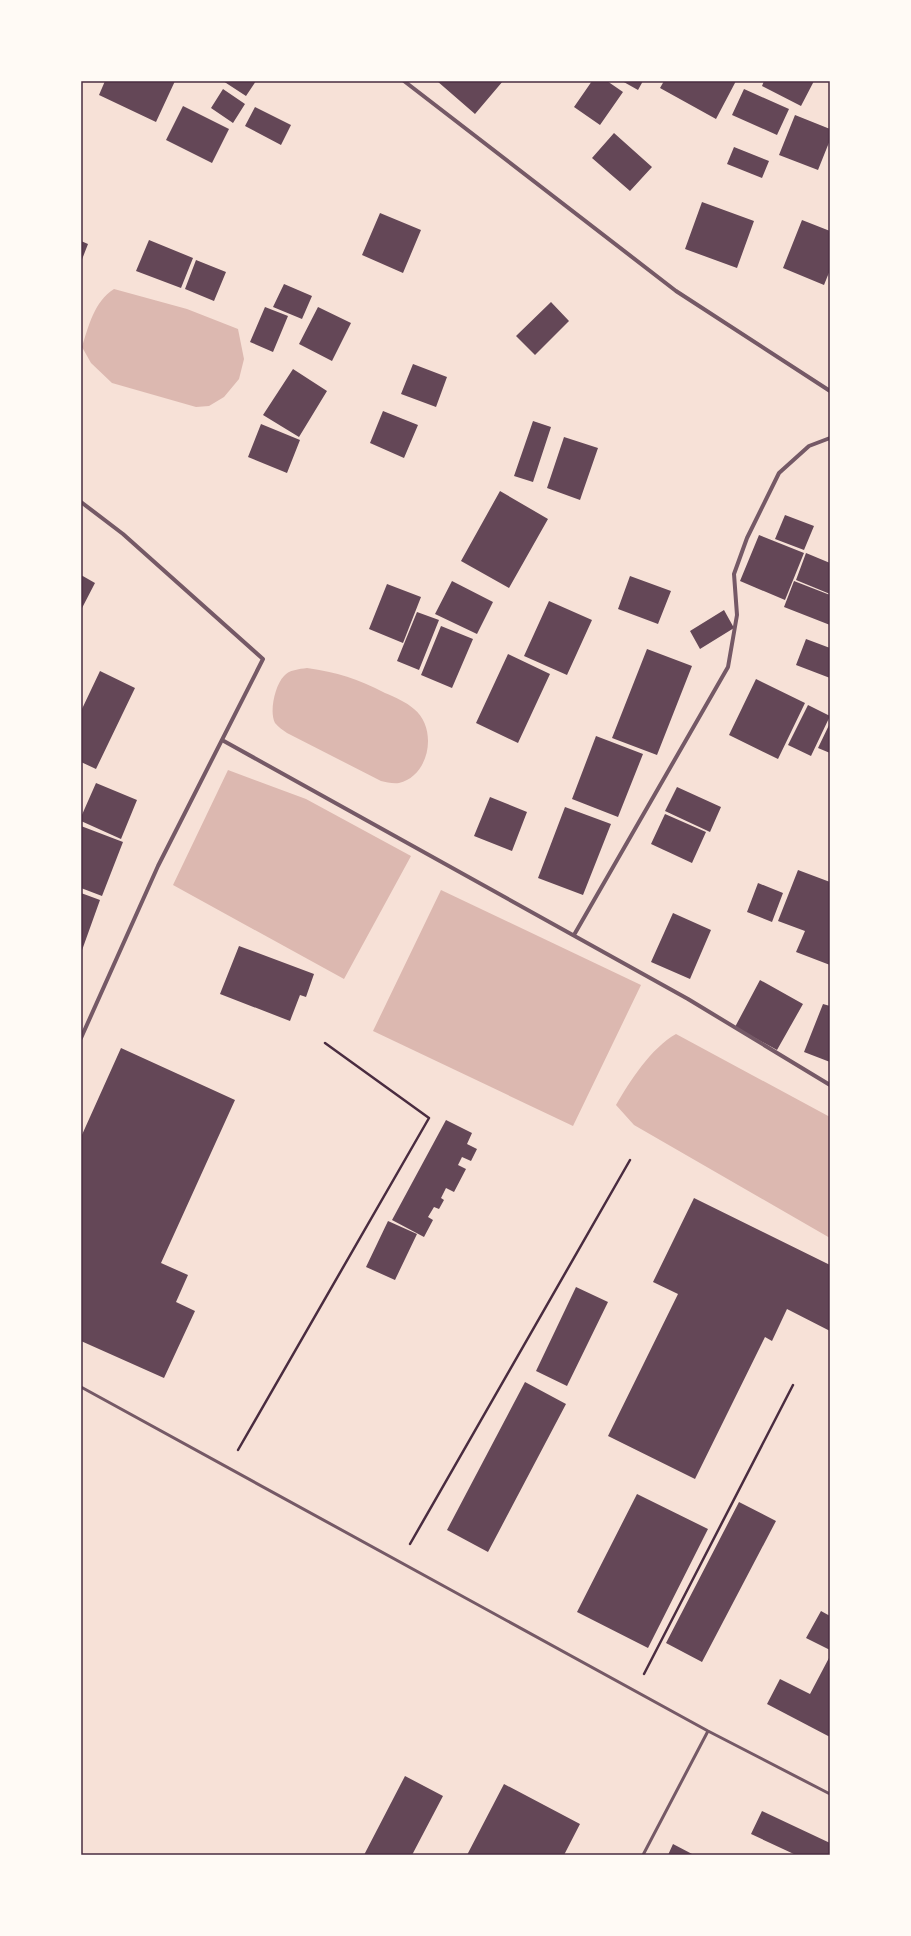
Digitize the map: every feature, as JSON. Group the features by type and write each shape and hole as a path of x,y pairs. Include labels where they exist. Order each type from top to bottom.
{"street":[{"path":"404,81 676,291 830,391"},
{"path":"574,935 728,667 737,615 734,574 748,538 778,473 809,446 830,438"},
{"path":"81,502 123,534 262,659 158,866 81,1038"},
{"path":"222,740 688,999 830,1086"}],"lane":[{"path":"81,1388 708,1731 830,1794"},
{"path":"643,1855 708,1731"}],"path":[{"path":"228,1468 429,1118 325,1043"},
{"path":"400,1562 630,1160"},
{"path":"635,1691 793,1385"}],"shaded area":[{"path":"114,289 187,309 238,329 244,359 239,379 224,397 209,406 196,407 112,383 91,363 82,347 90,322 97,307 107,294"},
{"path":"307,668 338,674 366,684 408,704 422,717 428,739 427,750 424,762 410,779 399,783 381,781 287,733 275,723 273,718 273,706 276,692 281,680 289,672"},
{"path":"228,770 306,799 411,856 344,979 173,885"},
{"path":"441,890 641,985 573,1126 373,1031"},
{"path":"676,1034 830,1117 830,1238 634,1125 616,1105 650,1056 667,1040"}],"building":[{"path":"105,81 175,81 156,122 99,95"},
{"path":"223,81 256,81 246,96"},
{"path":"437,81 503,81 475,114"},
{"path":"592,81 607,81 623,92 600,125 574,107"},
{"path":"622,81 643,81 638,90"},
{"path":"664,81 736,81 716,119 660,88"},
{"path":"764,81 814,81 801,106 762,86"},
{"path":"223,89 245,104 233,123 211,108"},
{"path":"744,89 789,109 777,135 732,115"},
{"path":"183,106 229,129 212,163 166,140"},
{"path":"255,107 291,125 281,145 245,126"},
{"path":"795,115 830,129 830,140 818,170 779,155"},
{"path":"614,133 652,167 630,191 592,158"},
{"path":"734,147 769,161 762,178 727,164"},
{"path":"702,202 754,221 737,268 685,249"},
{"path":"380,213 421,230 403,273 362,255"},
{"path":"802,220 830,231 830,270 824,285 783,268"},
{"path":"149,240 193,258 181,288 136,271"},
{"path":"81,241 88,244 81,262"},
{"path":"196,260 226,272 214,301 185,289"},
{"path":"284,284 312,296 302,319 273,307"},
{"path":"551,302 569,321 535,355 516,336"},
{"path":"265,307 288,316 273,352 250,342"},
{"path":"318,307 351,323 332,361 299,344"},
{"path":"413,364 447,377 436,407 401,394"},
{"path":"293,369 327,391 299,437 263,415"},
{"path":"383,411 418,425 404,458 370,443"},
{"path":"533,421 551,427 533,482 514,476"},
{"path":"261,424 300,440 287,473 248,457"},
{"path":"564,437 598,448 580,500 547,488"},
{"path":"500,491 548,519 509,588 461,561"},
{"path":"785,515 814,526 804,550 775,539"},
{"path":"759,535 804,553 785,600 740,581"},
{"path":"806,553 830,563 830,594 796,580"},
{"path":"81,575 95,583 81,610"},
{"path":"630,576 671,591 658,624 618,609"},
{"path":"452,581 493,602 477,634 435,614"},
{"path":"794,581 830,595 830,625 784,607"},
{"path":"387,584 421,597 403,643 369,629"},
{"path":"549,601 592,620 567,675 524,656"},
{"path":"724,610 734,628 700,649 690,631"},
{"path":"417,612 439,620 419,670 397,661"},
{"path":"441,626 473,639 452,688 421,675"},
{"path":"806,639 830,648 830,678 796,665"},
{"path":"647,649 692,666 657,755 612,738"},
{"path":"508,654 550,674 518,743 476,723"},
{"path":"100,671 135,688 96,769 81,762 81,711"},
{"path":"756,679 805,703 778,759 729,735"},
{"path":"808,705 830,716 811,756 788,745"},
{"path":"830,723 830,753 818,748"},
{"path":"596,736 643,754 618,817 572,799"},
{"path":"96,783 137,800 121,839 81,821 81,817"},
{"path":"677,787 721,807 710,832 665,811"},
{"path":"490,797 527,812 512,851 474,836"},
{"path":"565,807 611,824 583,895 538,878"},
{"path":"665,814 706,832 692,863 651,844"},
{"path":"81,826 123,842 102,896 81,888"},
{"path":"798,870 830,882 830,965 796,952 805,931 778,921"},
{"path":"758,883 783,893 772,922 747,912"},
{"path":"81,893 100,900 81,953"},
{"path":"673,913 711,930 690,979 651,962"},
{"path":"239,946 314,974 306,997 300,995 290,1021 220,994"},
{"path":"760,980 803,1004 777,1050 735,1027"},
{"path":"823,1004 830,1006 830,1062 804,1052"},
{"path":"121,1048 235,1100 161,1263 188,1275 176,1302 195,1311 164,1378 81,1341 81,1137"},
{"path":"446,1120 472,1133 467,1144 477,1149 471,1161 462,1157 458,1165 466,1169 454,1192 446,1188 441,1198 444,1200 439,1209 434,1207 428,1217 433,1220 424,1237 392,1220"},
{"path":"694,1198 830,1265 830,1331 787,1309 772,1341 765,1337 695,1479 608,1436 678,1294 653,1282"},
{"path":"388,1221 417,1234 395,1280 366,1267"},
{"path":"576,1287 608,1302 567,1386 536,1371"},
{"path":"525,1382 566,1404 488,1552 447,1530"},
{"path":"637,1494 708,1529 648,1648 577,1612"},
{"path":"739,1502 776,1521 702,1662 666,1643"},
{"path":"821,1611 830,1616 830,1650 806,1638"},
{"path":"830,1656 830,1737 767,1704 780,1679 810,1694"},
{"path":"405,1776 443,1796 412,1855 364,1855"},
{"path":"504,1784 580,1824 564,1855 467,1855"},
{"path":"762,1811 830,1843 830,1855 796,1855 751,1834"},
{"path":"673,1844 694,1855 668,1855"}]}
